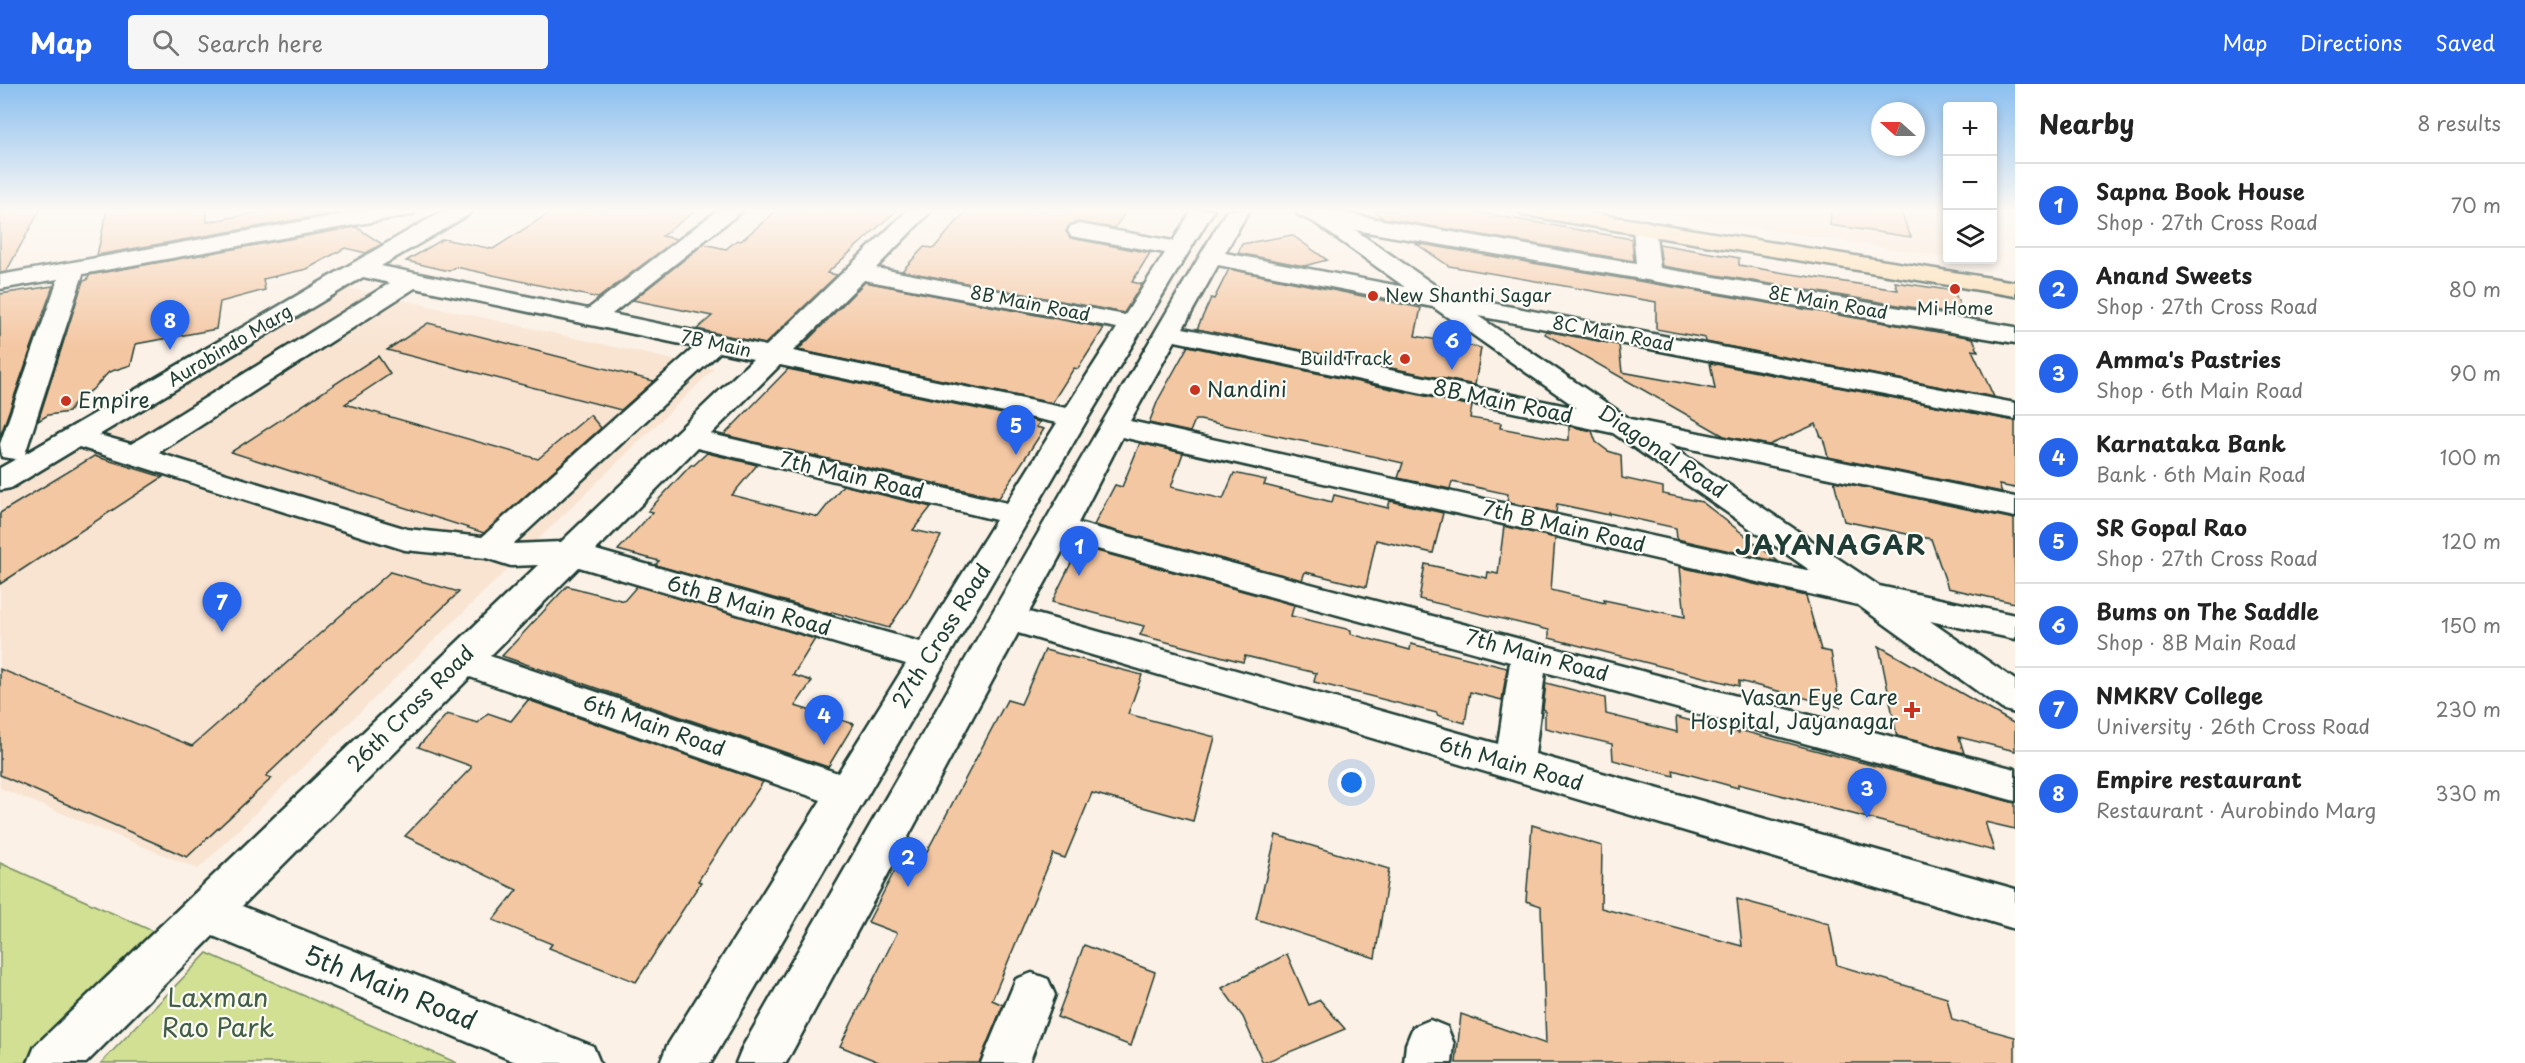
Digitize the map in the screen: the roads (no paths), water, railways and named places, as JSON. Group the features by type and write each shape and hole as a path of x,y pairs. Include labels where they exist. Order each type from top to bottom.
{"main road":[{"path":"1810,256 2010,289"},
{"path":"1992,264 2010,289 2015,314"}],"street":[{"path":"0,282 148,256"},
{"name":"Aurobindo Marg","path":"6,455 366,256"},
{"name":"Aurobindo Marg","path":"0,481 379,256"},
{"path":"592,318 673,256"},
{"name":"26th Cross Road","path":"52,1063 872,256"},
{"name":"27th Cross Road","path":"684,1063 1133,324 1194,256"},
{"name":"27th Cross Road","path":"760,1063 1167,332 1195,256"},
{"name":"8C Main Road","path":"1210,256 2015,411"},
{"name":"Diagonal Road","path":"1374,256 1873,597 2015,699"},
{"name":"8E Main Road","path":"1551,256 2015,335"},
{"path":"1647,256 1649,273"},
{"path":"6,455 73,269"},
{"name":"7B Main","path":"359,269 1074,418"},
{"name":"8B Main Road","path":"856,271 1133,324"},
{"path":"134,455 411,280"},
{"name":"8B Main Road","path":"1167,332 2015,507"},
{"path":"489,548 713,344"},
{"name":"7th B Main Road","path":"1113,426 2015,627"},
{"name":"6th B Main Road","path":"77,437 405,539 489,548 511,555 570,553 929,658"},
{"name":"7th Main Road","path":"687,437 1017,515"},
{"name":"7th Main Road","path":"1059,528 2015,785"},
{"name":"6th Main Road","path":"1007,618 2015,909"},
{"path":"1514,765 1529,654"},
{"name":"6th Main Road","path":"461,660 847,792"},
{"name":"5th Main Road","path":"205,912 576,1063"},
{"path":"1005,1063 1032,995"}],"place":[{"name":"Mi Home","path":"1955,289"},
{"name":"New Shanthi Sagar","path":"1373,296"},
{"name":"Empire restaurant","path":"170,350"},
{"name":"BuildTrack","path":"1405,359"},
{"name":"Bums on The Saddle","path":"1452,370"},
{"name":"Nandini","path":"1195,390"},
{"name":"Empire","path":"66,401"},
{"name":"SR Gopal Rao","path":"1016,455"},
{"name":"Sapna Book House","path":"1079,576"},
{"name":"NMKRV College","path":"222,632"},
{"name":"Vasan Eye Care Hospital, Jayanagar","path":"1912,710"},
{"name":"Karnataka Bank","path":"824,745"},
{"name":"Amma's Pastries","path":"1867,818"},
{"name":"Anand Sweets","path":"908,887"}],"district":[{"name":"JAYANAGAR","path":"1831,546"}],"park label":[{"name":"Laxman Rao Park","path":"218,1013"}]}
